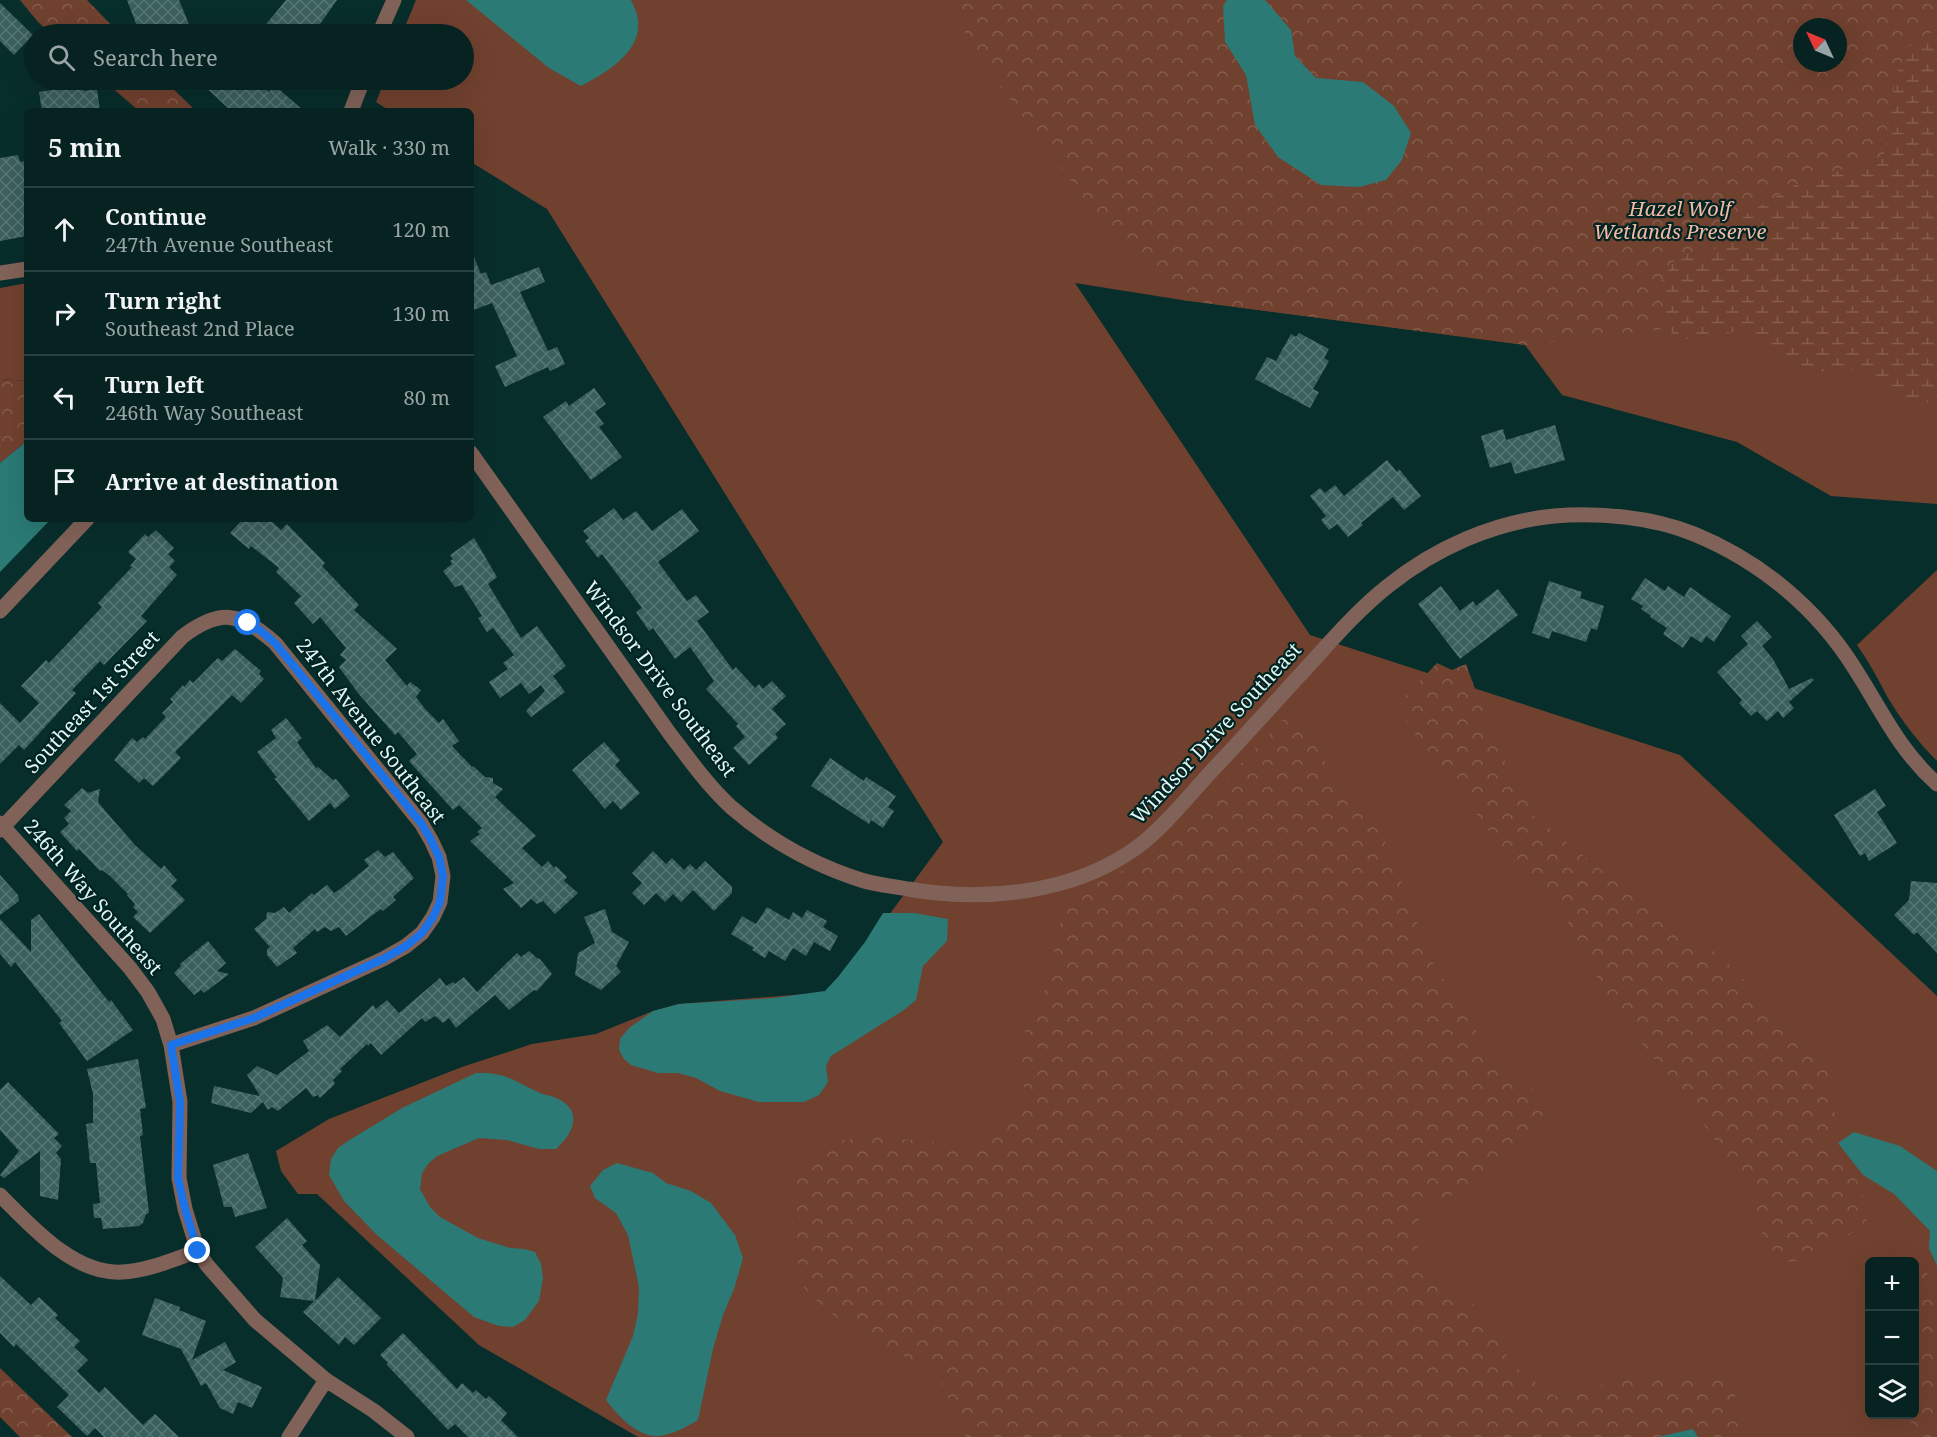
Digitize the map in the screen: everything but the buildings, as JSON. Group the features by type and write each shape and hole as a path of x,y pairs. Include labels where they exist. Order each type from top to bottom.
{"street":[{"path":"383,24 394,0"},
{"path":"352,108 359,90"},
{"path":"0,273 24,269"},
{"name":"Windsor Drive Southeast","path":"474,457 670,734 697,770 729,805 765,834 811,860 864,881 922,891 980,896 1031,890 1088,875 1136,848 1177,809 1351,620 1389,585 1431,556 1475,535 1528,519 1568,515 1650,522 1691,532 1746,558 1791,593 1821,623 1854,667 1898,741 1918,767 1937,784"},
{"path":"0,611 84,522"},
{"name":"Southeast 1st Street","path":"1,827 182,637 197,626 224,616"},
{"name":"247th Avenue Southeast","path":"171,1045 254,1018 383,959 406,946 422,933 440,902 443,876 439,857 421,823 275,643 248,623 224,616"},
{"name":"246th Way Southeast","path":"1,827 130,968 148,992 163,1019 171,1045 180,1102 178,1178 198,1251 207,1265 255,1320 326,1380 374,1411 407,1437"},
{"path":"0,1195 44,1238 64,1253 101,1270 121,1273 145,1269 198,1251"},
{"path":"289,1437 326,1380"}],"green space":[{"path":"20,0 87,0 110,24 40,24"},
{"path":"416,0 1937,0 1937,504 1831,496 1737,442 1562,395 1525,345 1182,300 1075,283 1310,635 1680,755 1937,996 1937,1437 638,1437 479,1345 317,1194 298,1194 281,1171 276,1151 329,1119 462,1067 532,1044 596,1034 653,1011 679,1004 832,992 943,842 547,209 474,164 474,108 385,108 376,102 381,90 474,90 474,24 406,24"},
{"name":"Hazel Wolf Wetlands Preserve","path":"948,0 1937,0 1937,29 1908,47 1896,76 1887,126 1887,149 1877,165 1848,168 1745,215 1715,249 1693,252 1660,283 1666,303 1663,329 1526,345 1182,300 1108,231 974,51"},
{"path":"1937,29 1937,402 1914,403 1845,366 1813,374 1739,330 1711,338 1686,339 1663,329 1666,303 1660,283 1676,258 1693,252 1715,249 1745,215 1797,184 1848,168 1877,165 1887,149 1887,126 1896,76 1908,47"},
{"path":"115,90 174,90 193,108 136,108"},
{"path":"24,284 24,381 0,379 0,288"},
{"path":"0,379 24,381 24,443 0,463"},
{"path":"1937,570 1937,761 1899,715 1857,645"},
{"path":"1437,663 1452,670 1466,664 1492,736 1534,816 1616,882 1719,955 1827,1064 1835,1115 1830,1155 1862,1186 1866,1221 1818,1260 1770,1263 1753,1196 1681,1091 1615,1011 1558,904 1506,853 1408,725 1398,704"},
{"path":"1291,711 1338,780 1379,825 1433,963 1486,1047 1541,1095 1548,1127 1487,1178 1419,1210 1417,1272 1472,1302 1513,1366 1555,1396 1634,1377 1730,1379 1741,1416 1742,1437 1698,1437 1692,1429 1658,1437 966,1437 937,1374 845,1325 805,1290 792,1242 793,1186 825,1142 878,1137 946,1143 989,1143 1025,1103 1021,1040 1045,990 1067,895 1117,874 1172,835"},
{"path":"1907,1241 1923,1260 1937,1304 1937,1437 1907,1437 1912,1419 1919,1419 1919,1393 1922,1382 1919,1353 1919,1257 1904,1256"},
{"path":"0,1368 72,1437 20,1437 0,1417"}],"water":[{"path":"466,0 631,0 637,16 637,33 634,43 619,61 581,86 549,68"},
{"path":"1227,0 1265,0 1291,30 1295,56 1316,78 1363,82 1394,106 1411,133 1402,160 1386,180 1359,187 1321,185 1278,157 1255,125 1246,75 1225,42 1223,6"},
{"path":"24,443 24,522 48,522 0,572 0,463"},
{"path":"883,913 914,913 948,919 947,941 923,966 916,1000 831,1056 826,1066 828,1082 819,1095 804,1102 759,1102 720,1091 696,1078 678,1073 658,1073 631,1065 619,1050 620,1039 629,1028 653,1011 679,1004 774,998 825,991 865,942"},
{"path":"476,1073 502,1075 515,1080 565,1103 573,1115 568,1136 556,1149 539,1149 507,1140 479,1138 437,1156 422,1173 420,1189 430,1207 440,1217 478,1238 510,1248 535,1252 541,1264 543,1278 539,1301 525,1320 513,1327 499,1326 474,1317 377,1235 344,1201 329,1175 331,1159 338,1148 348,1141 402,1108"},
{"path":"1854,1132 1900,1146 1937,1171 1937,1266 1929,1248 1930,1231 1894,1194 1863,1175 1838,1143"},
{"path":"617,1163 653,1173 666,1183 691,1191 711,1203 735,1235 743,1258 713,1349 698,1420 677,1431 659,1436 633,1428 606,1400 633,1336 638,1314 639,1287 628,1235 616,1213 595,1198 590,1186 603,1170"},
{"path":"1693,1429 1698,1437 1658,1437"}],"route":[{"path":"198,1251 178,1178 180,1102 171,1045 254,1018 383,959 406,946 422,933 433,917 440,902 443,876 439,857 421,823 275,643 248,623"}]}
